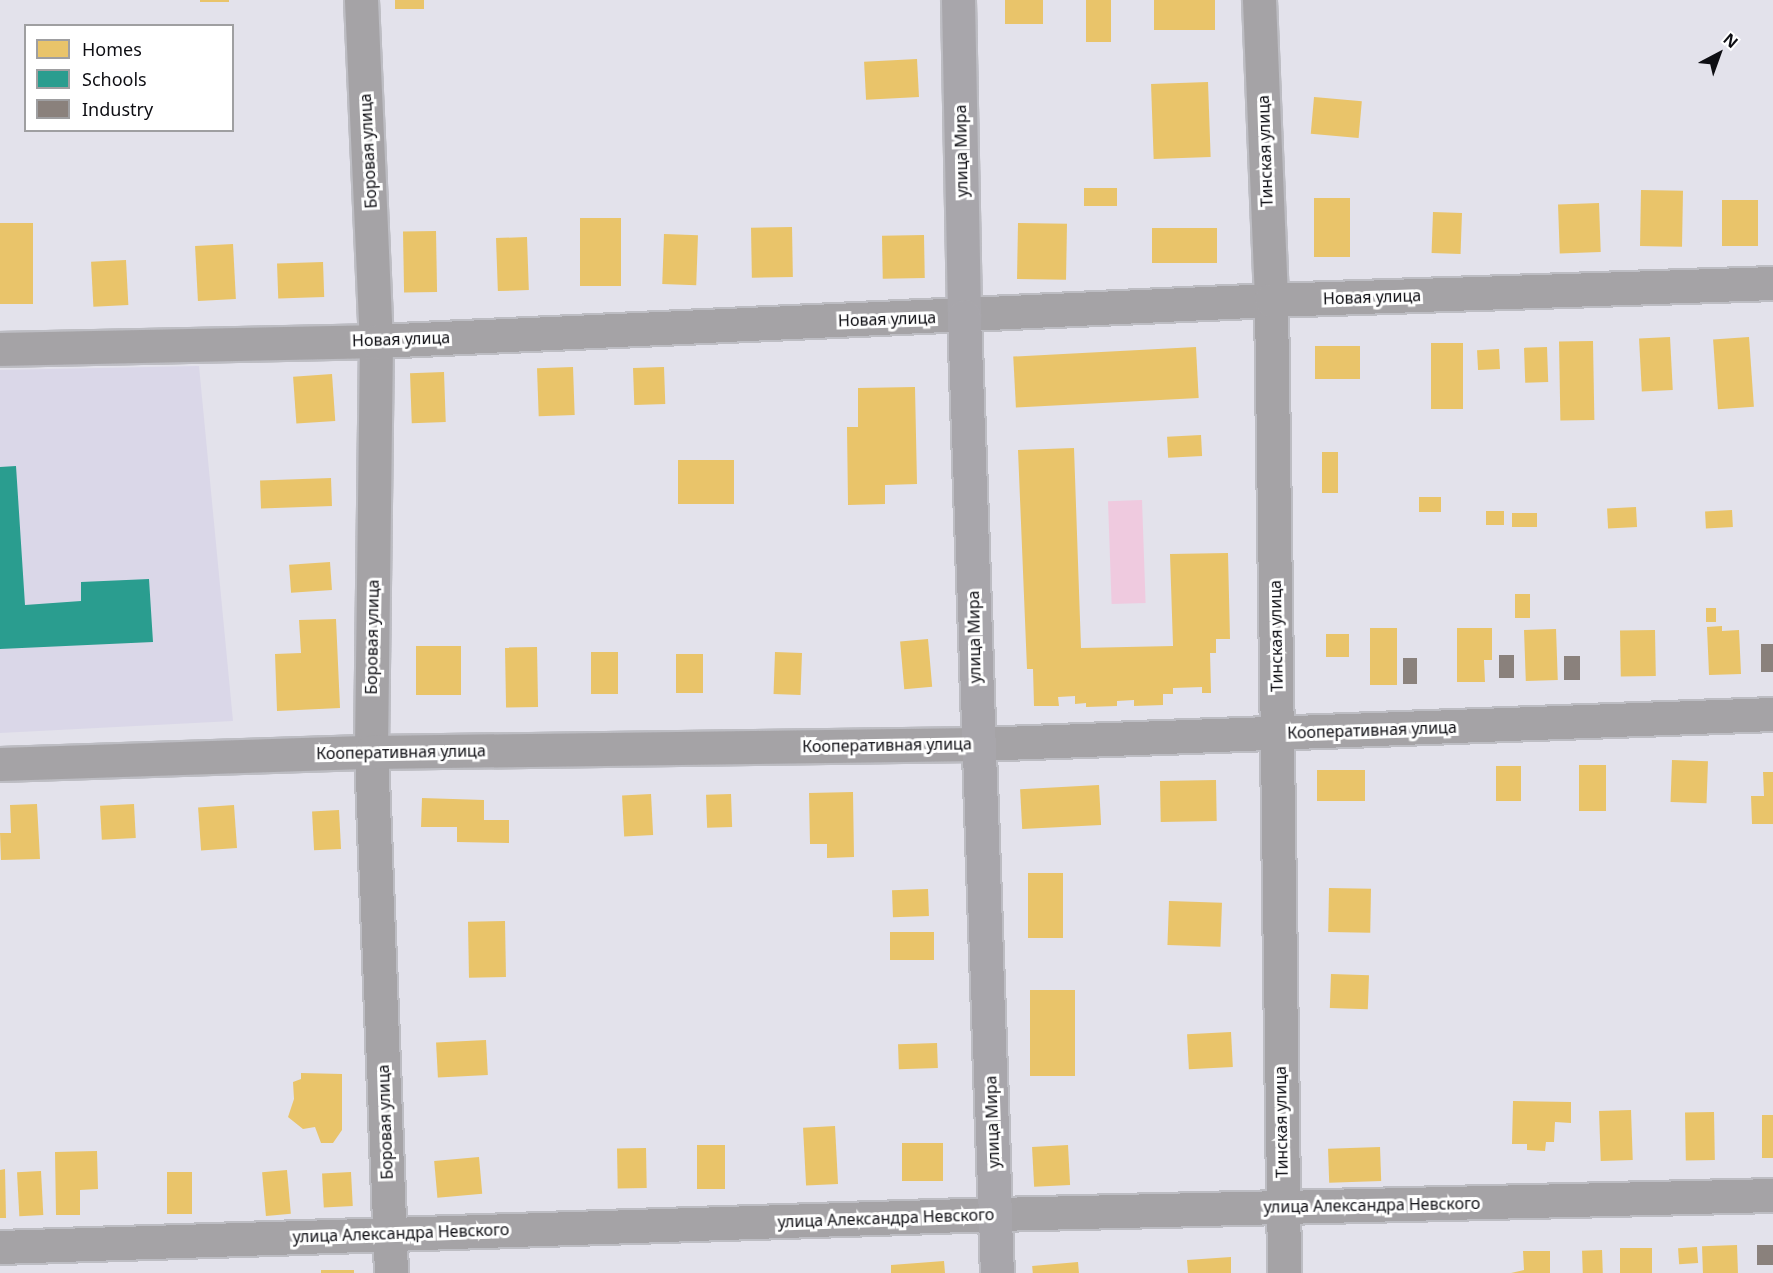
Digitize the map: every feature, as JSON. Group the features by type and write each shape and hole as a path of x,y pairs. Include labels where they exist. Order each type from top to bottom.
{"main road":[{"name":"улица Мира","path":"958,0 964,316 977,744 997,1273"}],"street":[{"name":"Боровая улица","path":"361,0 376,341 371,752 391,1273"},
{"name":"Тинская улица","path":"1259,0 1271,300 1284,1273"},
{"name":"Новая улица","path":"0,349 376,341 964,316 1271,300 1773,283"},
{"name":"Кооперативная улица","path":"0,764 371,752 977,744 1773,714"},
{"name":"улица Александра Невского","path":"0,1246 996,1214 1773,1195"}],"shaded area":[{"path":"199,366 233,721 0,733 0,370"},
{"path":"1142,500 1146,603 1112,604 1108,501"}],"building: Homes":[{"path":"200,0 229,0 229,2 200,2"},
{"path":"395,0 424,0 424,9 395,9"},
{"path":"1005,0 1043,0 1043,24 1005,24"},
{"path":"1086,0 1111,0 1111,42 1086,42"},
{"path":"1154,0 1215,0 1215,30 1154,30"},
{"path":"917,59 919,97 866,100 864,62"},
{"path":"1208,82 1211,157 1154,159 1151,84"},
{"path":"1314,97 1362,101 1359,138 1311,134"},
{"path":"1084,188 1117,188 1117,206 1084,206"},
{"path":"1641,190 1683,191 1682,247 1640,246"},
{"path":"1314,198 1350,198 1350,257 1314,257"},
{"path":"1722,200 1758,200 1758,246 1722,246"},
{"path":"1599,203 1601,252 1560,253 1558,204"},
{"path":"1433,212 1462,213 1461,254 1432,253"},
{"path":"580,218 621,218 621,286 580,286"},
{"path":"0,223 33,223 33,304 0,304"},
{"path":"1018,223 1067,224 1066,280 1017,279"},
{"path":"792,227 793,277 752,278 751,228"},
{"path":"1152,228 1217,228 1217,263 1152,263"},
{"path":"436,231 437,292 404,293 403,232"},
{"path":"664,234 698,235 696,285 662,284"},
{"path":"924,235 925,278 883,279 882,236"},
{"path":"527,237 529,290 498,291 496,238"},
{"path":"233,244 236,299 198,301 195,246"},
{"path":"126,260 128,305 93,307 91,262"},
{"path":"323,262 324,297 278,299 277,264"},
{"path":"1670,337 1673,390 1642,392 1639,339"},
{"path":"1749,337 1754,407 1718,409 1713,340"},
{"path":"1593,341 1594,420 1560,421 1559,342"},
{"path":"1431,343 1463,343 1463,409 1431,409"},
{"path":"1315,346 1360,346 1360,379 1315,379"},
{"path":"1196,347 1199,398 1016,408 1013,357"},
{"path":"1547,347 1548,382 1525,383 1524,348"},
{"path":"1499,349 1500,369 1478,370 1477,350"},
{"path":"573,367 575,415 539,416 537,368"},
{"path":"664,367 665,404 634,405 633,368"},
{"path":"444,372 446,422 412,423 410,373"},
{"path":"332,374 335,421 296,424 293,377"},
{"path":"915,387 917,484 885,485 885,504 848,505 847,427 858,427 858,388"},
{"path":"1201,435 1202,456 1168,458 1167,437"},
{"path":"1074,448 1081,648 1173,646 1170,554 1228,553 1230,639 1216,639 1216,653 1210,653 1211,693 1202,693 1202,687 1173,688 1173,694 1163,694 1163,705 1134,706 1134,700 1117,701 1117,706 1086,707 1086,703 1075,704 1075,696 1058,697 1059,706 1034,706 1033,669 1027,669 1018,450"},
{"path":"1322,452 1338,452 1338,493 1322,493"},
{"path":"678,460 734,460 734,504 678,504"},
{"path":"331,478 332,506 261,508 260,480"},
{"path":"1419,497 1441,497 1441,512 1419,512"},
{"path":"1636,507 1637,527 1608,528 1607,509"},
{"path":"1732,510 1733,527 1706,528 1705,511"},
{"path":"1486,511 1504,511 1504,525 1486,525"},
{"path":"1512,513 1537,513 1537,527 1512,527"},
{"path":"330,562 332,590 291,593 289,565"},
{"path":"1515,594 1530,594 1530,618 1515,618"},
{"path":"1706,608 1716,608 1716,622 1706,622"},
{"path":"336,619 340,708 277,711 275,654 301,653 299,620"},
{"path":"1722,626 1722,631 1739,630 1741,674 1709,675 1707,627"},
{"path":"1370,628 1397,628 1397,685 1370,685"},
{"path":"1457,628 1492,628 1492,660 1484,660 1485,682 1457,682"},
{"path":"1556,629 1558,680 1526,681 1524,630"},
{"path":"1655,630 1656,676 1621,677 1620,631"},
{"path":"1326,634 1349,634 1349,657 1326,657"},
{"path":"928,639 932,687 904,689 900,641"},
{"path":"416,646 461,646 461,695 416,695"},
{"path":"537,647 538,707 506,708 505,648"},
{"path":"591,652 618,652 618,694 591,694"},
{"path":"775,652 802,653 801,695 774,694"},
{"path":"676,654 703,654 703,693 676,693"},
{"path":"1672,760 1708,761 1707,803 1671,802"},
{"path":"1579,765 1606,765 1606,811 1579,811"},
{"path":"1496,766 1521,766 1521,801 1496,801"},
{"path":"1317,770 1365,770 1365,801 1317,801"},
{"path":"1763,772 1773,772 1773,824 1752,824 1751,796 1764,796"},
{"path":"1216,780 1217,821 1161,822 1160,781"},
{"path":"1099,785 1101,825 1022,829 1020,789"},
{"path":"853,792 854,857 827,858 827,844 810,844 809,793"},
{"path":"651,794 653,835 624,836 622,796"},
{"path":"731,794 732,827 707,828 706,795"},
{"path":"422,798 484,800 484,820 509,820 509,843 457,842 457,827 421,827"},
{"path":"37,804 40,859 1,860 0,833 11,833 10,805"},
{"path":"134,804 136,838 102,840 100,806"},
{"path":"234,805 237,848 201,850 198,808"},
{"path":"339,810 341,849 314,850 312,811"},
{"path":"1028,873 1063,873 1063,938 1028,938"},
{"path":"1329,888 1371,889 1370,933 1328,932"},
{"path":"928,889 929,916 893,917 892,890"},
{"path":"1169,901 1222,903 1220,947 1167,945"},
{"path":"505,921 506,977 469,978 468,922"},
{"path":"890,932 934,932 934,960 890,960"},
{"path":"1331,974 1369,975 1368,1009 1330,1008"},
{"path":"1030,990 1075,990 1075,1076 1030,1076"},
{"path":"1231,1032 1233,1067 1189,1069 1187,1034"},
{"path":"486,1040 488,1075 438,1078 436,1043"},
{"path":"937,1043 938,1068 899,1069 898,1044"},
{"path":"301,1073 342,1074 342,1130 333,1143 321,1143 315,1127 303,1129 288,1117 294,1099 293,1082 301,1079"},
{"path":"1513,1101 1571,1102 1571,1123 1555,1122 1554,1142 1546,1142 1545,1151 1527,1150 1527,1144 1512,1144"},
{"path":"1631,1110 1633,1160 1601,1161 1599,1111"},
{"path":"1714,1112 1715,1160 1686,1160 1685,1113"},
{"path":"1762,1115 1773,1115 1773,1158 1762,1158"},
{"path":"835,1126 838,1184 806,1186 803,1128"},
{"path":"902,1143 943,1143 943,1181 902,1181"},
{"path":"697,1145 725,1145 725,1189 697,1189"},
{"path":"1068,1145 1070,1185 1034,1187 1032,1147"},
{"path":"1380,1147 1381,1181 1329,1183 1328,1149"},
{"path":"646,1148 647,1188 618,1189 617,1149"},
{"path":"97,1151 98,1189 80,1190 80,1215 56,1215 55,1152"},
{"path":"479,1157 482,1194 437,1198 434,1161"},
{"path":"5,1169 6,1218 0,1218 0,1170"},
{"path":"287,1170 291,1214 266,1216 262,1172"},
{"path":"41,1171 43,1215 19,1216 17,1172"},
{"path":"167,1172 192,1172 192,1214 167,1214"},
{"path":"351,1172 353,1206 324,1207 322,1174"},
{"path":"1737,1245 1738,1273 1703,1273 1702,1246"},
{"path":"1697,1247 1698,1263 1679,1264 1678,1248"},
{"path":"1620,1248 1652,1248 1652,1273 1620,1273"},
{"path":"1602,1250 1603,1273 1583,1273 1582,1251"},
{"path":"1523,1251 1550,1251 1550,1273 1511,1273 1524,1270"},
{"path":"1231,1257 1231,1273 1188,1273 1187,1260"},
{"path":"944,1261 945,1273 891,1273 891,1265"},
{"path":"1078,1262 1079,1273 1033,1273 1032,1266"},
{"path":"321,1270 354,1270 354,1273 321,1273"}],"building: Schools":[{"path":"16,466 25,605 81,601 81,582 149,579 153,642 0,649 0,467"}],"building: Industry":[{"path":"1761,644 1773,644 1773,672 1761,672"},
{"path":"1499,655 1514,655 1514,678 1499,678"},
{"path":"1564,656 1580,656 1580,680 1564,680"},
{"path":"1403,658 1417,658 1417,684 1403,684"},
{"path":"1757,1245 1773,1245 1773,1265 1757,1265"}]}
